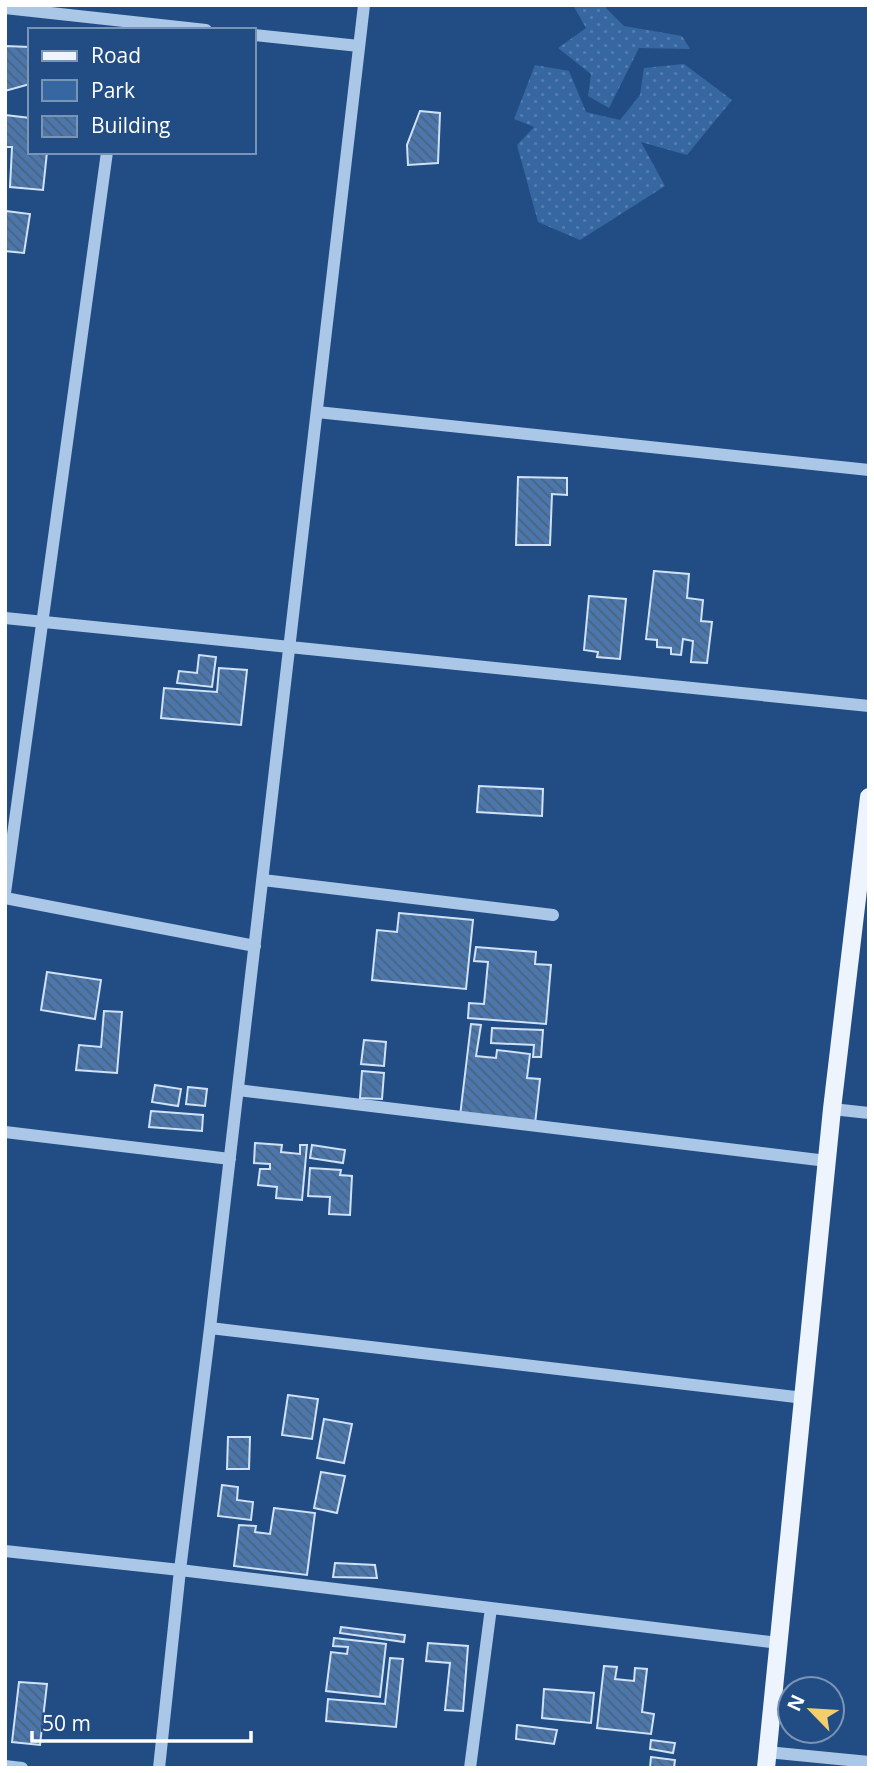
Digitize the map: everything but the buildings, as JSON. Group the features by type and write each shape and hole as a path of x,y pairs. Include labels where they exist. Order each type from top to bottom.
{"main road":[{"path":"766,1760 832,1109 869,797"}],"street":[{"path":"159,1768 180,1570 239,1090 365,5"},
{"path":"5,8 125,25 174,28"},
{"path":"256,35 359,46"},
{"path":"107,154 5,895 255,946"},
{"path":"317,412 869,470"},
{"path":"5,618 869,706"},
{"path":"262,880 553,915"},
{"path":"239,1090 827,1161"},
{"path":"832,1109 869,1114"},
{"path":"5,1132 230,1159"},
{"path":"210,1328 804,1398"},
{"path":"5,1551 779,1643"},
{"path":"470,1768 491,1608"},
{"path":"766,1760 869,1762"},
{"path":"5,1766 22,1768"}],"green space":[{"path":"573,5 607,5 606,8 624,26 682,36 690,49 639,48 609,108 588,96 591,74 558,48 586,28"},
{"path":"684,64 732,100 687,155 641,142 665,186 580,240 538,222 517,145 534,127 514,119 535,65 569,71 586,112 620,120 640,95 644,68"}]}
